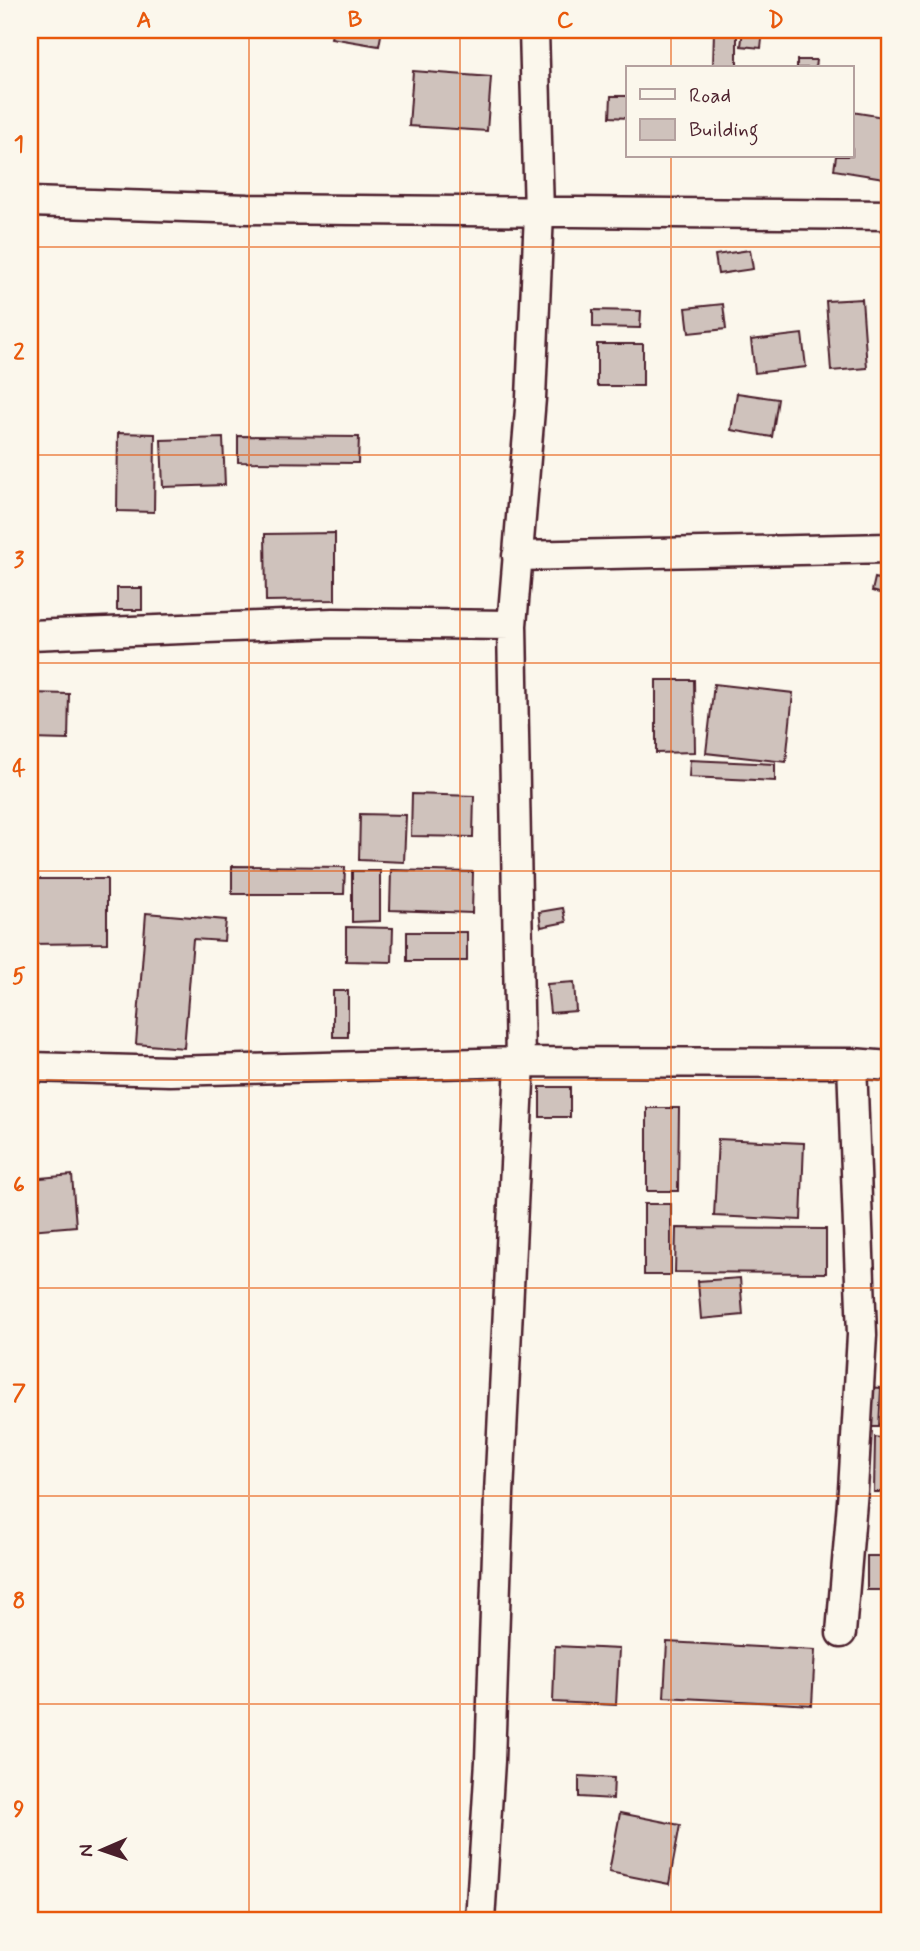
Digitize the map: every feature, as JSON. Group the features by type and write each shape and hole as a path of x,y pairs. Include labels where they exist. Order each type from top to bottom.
{"street":[{"path":"480,1921 490,1761 499,1494 520,1062 512,625 531,398 539,213 534,30"},
{"path":"30,202 248,209 890,215"},
{"path":"517,556 890,548"},
{"path":"30,635 333,623 512,625"},
{"path":"30,1067 170,1072 520,1062 852,1063 890,1066"},
{"path":"841,1633 862,1335 852,1063"}],"building":[{"path":"333,30 382,30 379,46 331,38"},
{"path":"714,30 737,30 737,66 713,66"},
{"path":"743,30 763,30 761,48 741,46"},
{"path":"797,60 816,60 815,66 797,66"},
{"path":"413,71 491,77 487,131 409,126"},
{"path":"611,96 626,96 626,118 610,117"},
{"path":"853,112 890,118 890,179 834,170 836,158 853,158"},
{"path":"750,250 753,269 718,274 715,255"},
{"path":"862,299 867,368 831,371 826,301"},
{"path":"723,304 726,329 689,333 686,308"},
{"path":"593,310 641,311 640,328 593,327"},
{"path":"802,334 806,367 755,373 751,340"},
{"path":"597,344 643,344 643,386 597,386"},
{"path":"737,393 778,399 772,437 731,430"},
{"path":"118,433 155,434 154,512 117,511"},
{"path":"238,436 359,437 358,463 238,462"},
{"path":"223,438 225,485 163,487 161,440"},
{"path":"335,533 335,600 266,601 265,534"},
{"path":"875,578 886,581 883,594 872,591"},
{"path":"117,588 142,588 142,610 117,610"},
{"path":"656,680 694,680 695,752 656,753"},
{"path":"714,684 793,693 786,762 706,753"},
{"path":"30,693 69,694 68,740 30,739"},
{"path":"690,760 775,764 775,781 689,777"},
{"path":"412,794 474,796 473,837 411,836"},
{"path":"360,814 406,815 404,862 359,860"},
{"path":"232,866 345,867 344,894 232,894"},
{"path":"391,870 473,872 472,913 390,910"},
{"path":"352,871 380,871 380,921 352,922"},
{"path":"30,879 107,879 107,943 30,944"},
{"path":"563,908 566,922 541,927 539,912"},
{"path":"146,913 226,920 224,941 193,939 184,1048 136,1044"},
{"path":"346,927 393,928 392,962 346,961"},
{"path":"407,932 467,932 467,961 407,961"},
{"path":"574,982 576,1011 550,1013 547,984"},
{"path":"333,991 348,991 348,1037 333,1037"},
{"path":"540,1087 570,1087 570,1117 540,1117"},
{"path":"647,1108 679,1108 678,1191 647,1191"},
{"path":"718,1139 804,1143 801,1220 714,1216"},
{"path":"72,1175 76,1226 30,1230 30,1179"},
{"path":"644,1204 671,1204 671,1275 644,1275"},
{"path":"676,1228 826,1229 826,1273 675,1272"},
{"path":"740,1278 743,1315 701,1319 698,1281"},
{"path":"865,1387 881,1388 879,1427 863,1427"},
{"path":"875,1437 890,1440 890,1492 874,1492"},
{"path":"867,1556 890,1556 890,1590 867,1590"},
{"path":"667,1642 815,1650 812,1705 664,1697"},
{"path":"555,1646 619,1649 616,1705 553,1702"},
{"path":"579,1776 614,1778 613,1799 579,1797"},
{"path":"620,1813 680,1825 669,1884 609,1872"}]}
